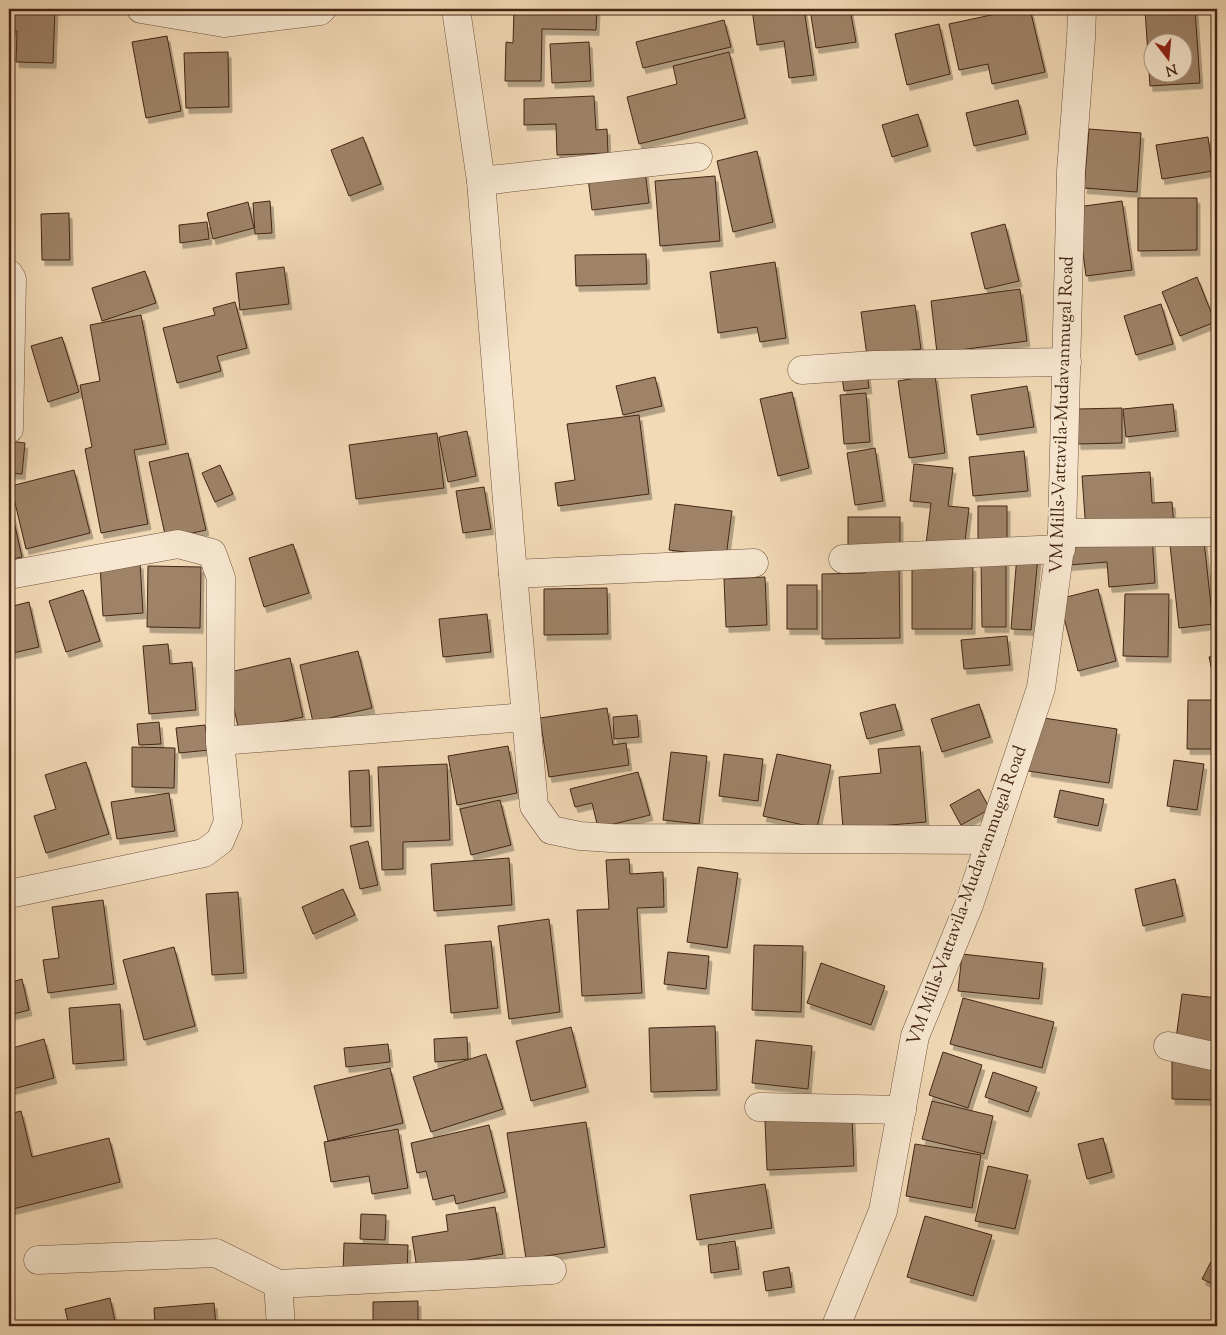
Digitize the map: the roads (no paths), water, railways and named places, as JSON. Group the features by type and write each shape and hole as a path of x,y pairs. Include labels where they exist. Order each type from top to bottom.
{"street":[{"path":"142,9 224,23 320,11 322,9"},
{"path":"456,9 481,181 534,806 551,830 580,836 610,838 991,840"},
{"name":"VM Mills-Vattavila-Mudavanmugal Road","path":"836,1326 883,1211 915,1036 969,905 1042,688 1061,541 1071,171 1082,9"},
{"path":"481,181 698,157"},
{"path":"9,274 12,279 9,429"},
{"path":"802,370 874,365 1067,362"},
{"path":"843,559 1061,541 1217,532"},
{"path":"9,575 178,544 212,553 221,578 220,741 228,822 220,841 204,853 9,894"},
{"path":"513,574 754,563"},
{"path":"220,741 526,717"},
{"path":"1168,1046 1217,1057"},
{"path":"759,1107 902,1110"},
{"path":"38,1260 216,1253 278,1284 552,1270"},
{"path":"278,1284 281,1326"}]}
